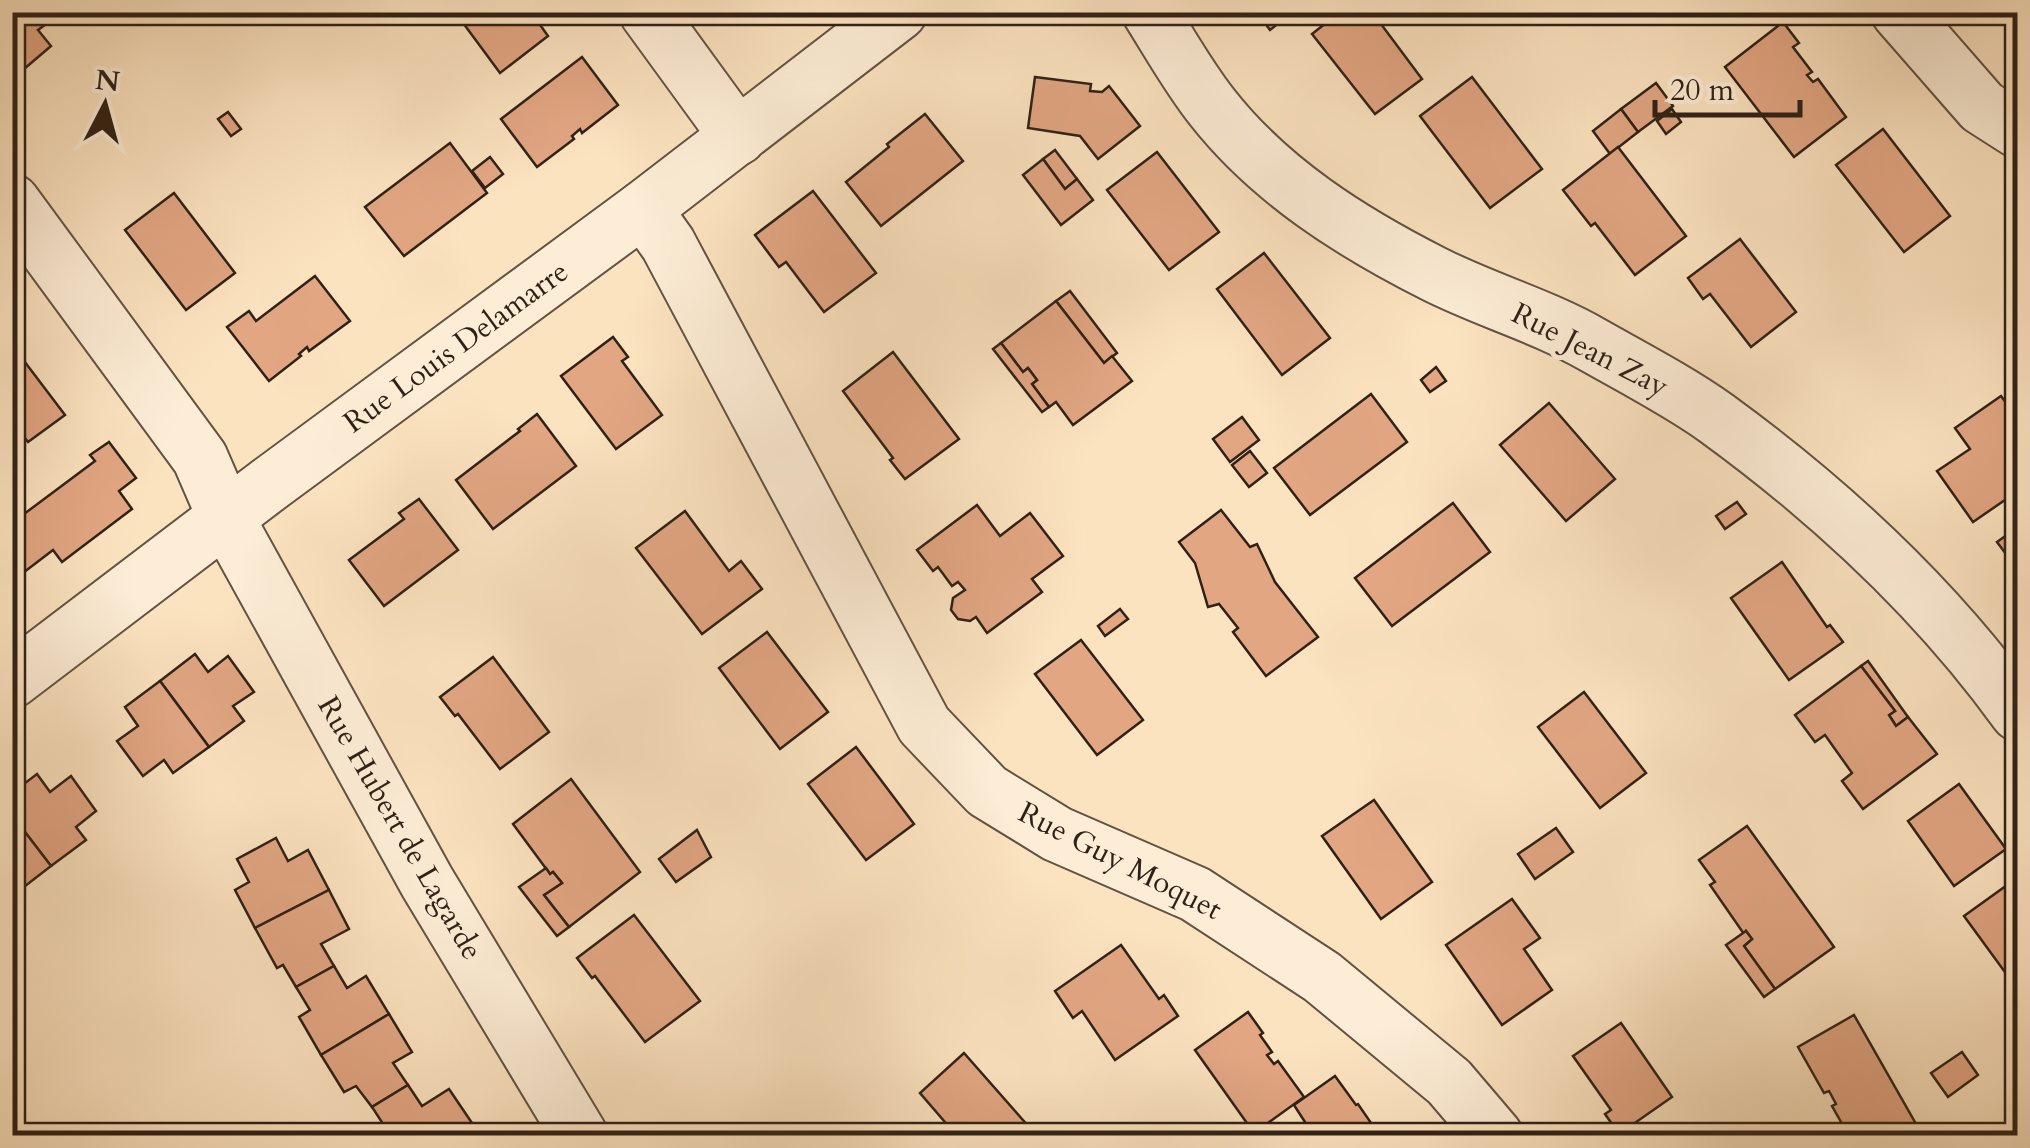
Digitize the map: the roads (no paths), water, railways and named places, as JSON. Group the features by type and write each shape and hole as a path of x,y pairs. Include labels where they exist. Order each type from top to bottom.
{"street":[{"path":"647,12 738,137"},
{"name":"Rue Louis Delamarre","path":"12,680 644,209 899,12"},
{"name":"Rue Jean Zay","path":"1150,12 1212,106 1261,162 1324,211 1434,274 1588,342 1713,416 1823,501 1906,580 2018,713"},
{"path":"1898,12 1982,107 2018,130"},
{"name":"Rue Hubert de Lagarde","path":"12,202 200,458 226,518 427,882 580,1136"},
{"name":"Rue Guy Moquet","path":"644,209 668,244 924,725 987,791 1057,834 1195,894 1322,977 1450,1082 1495,1136"}]}
